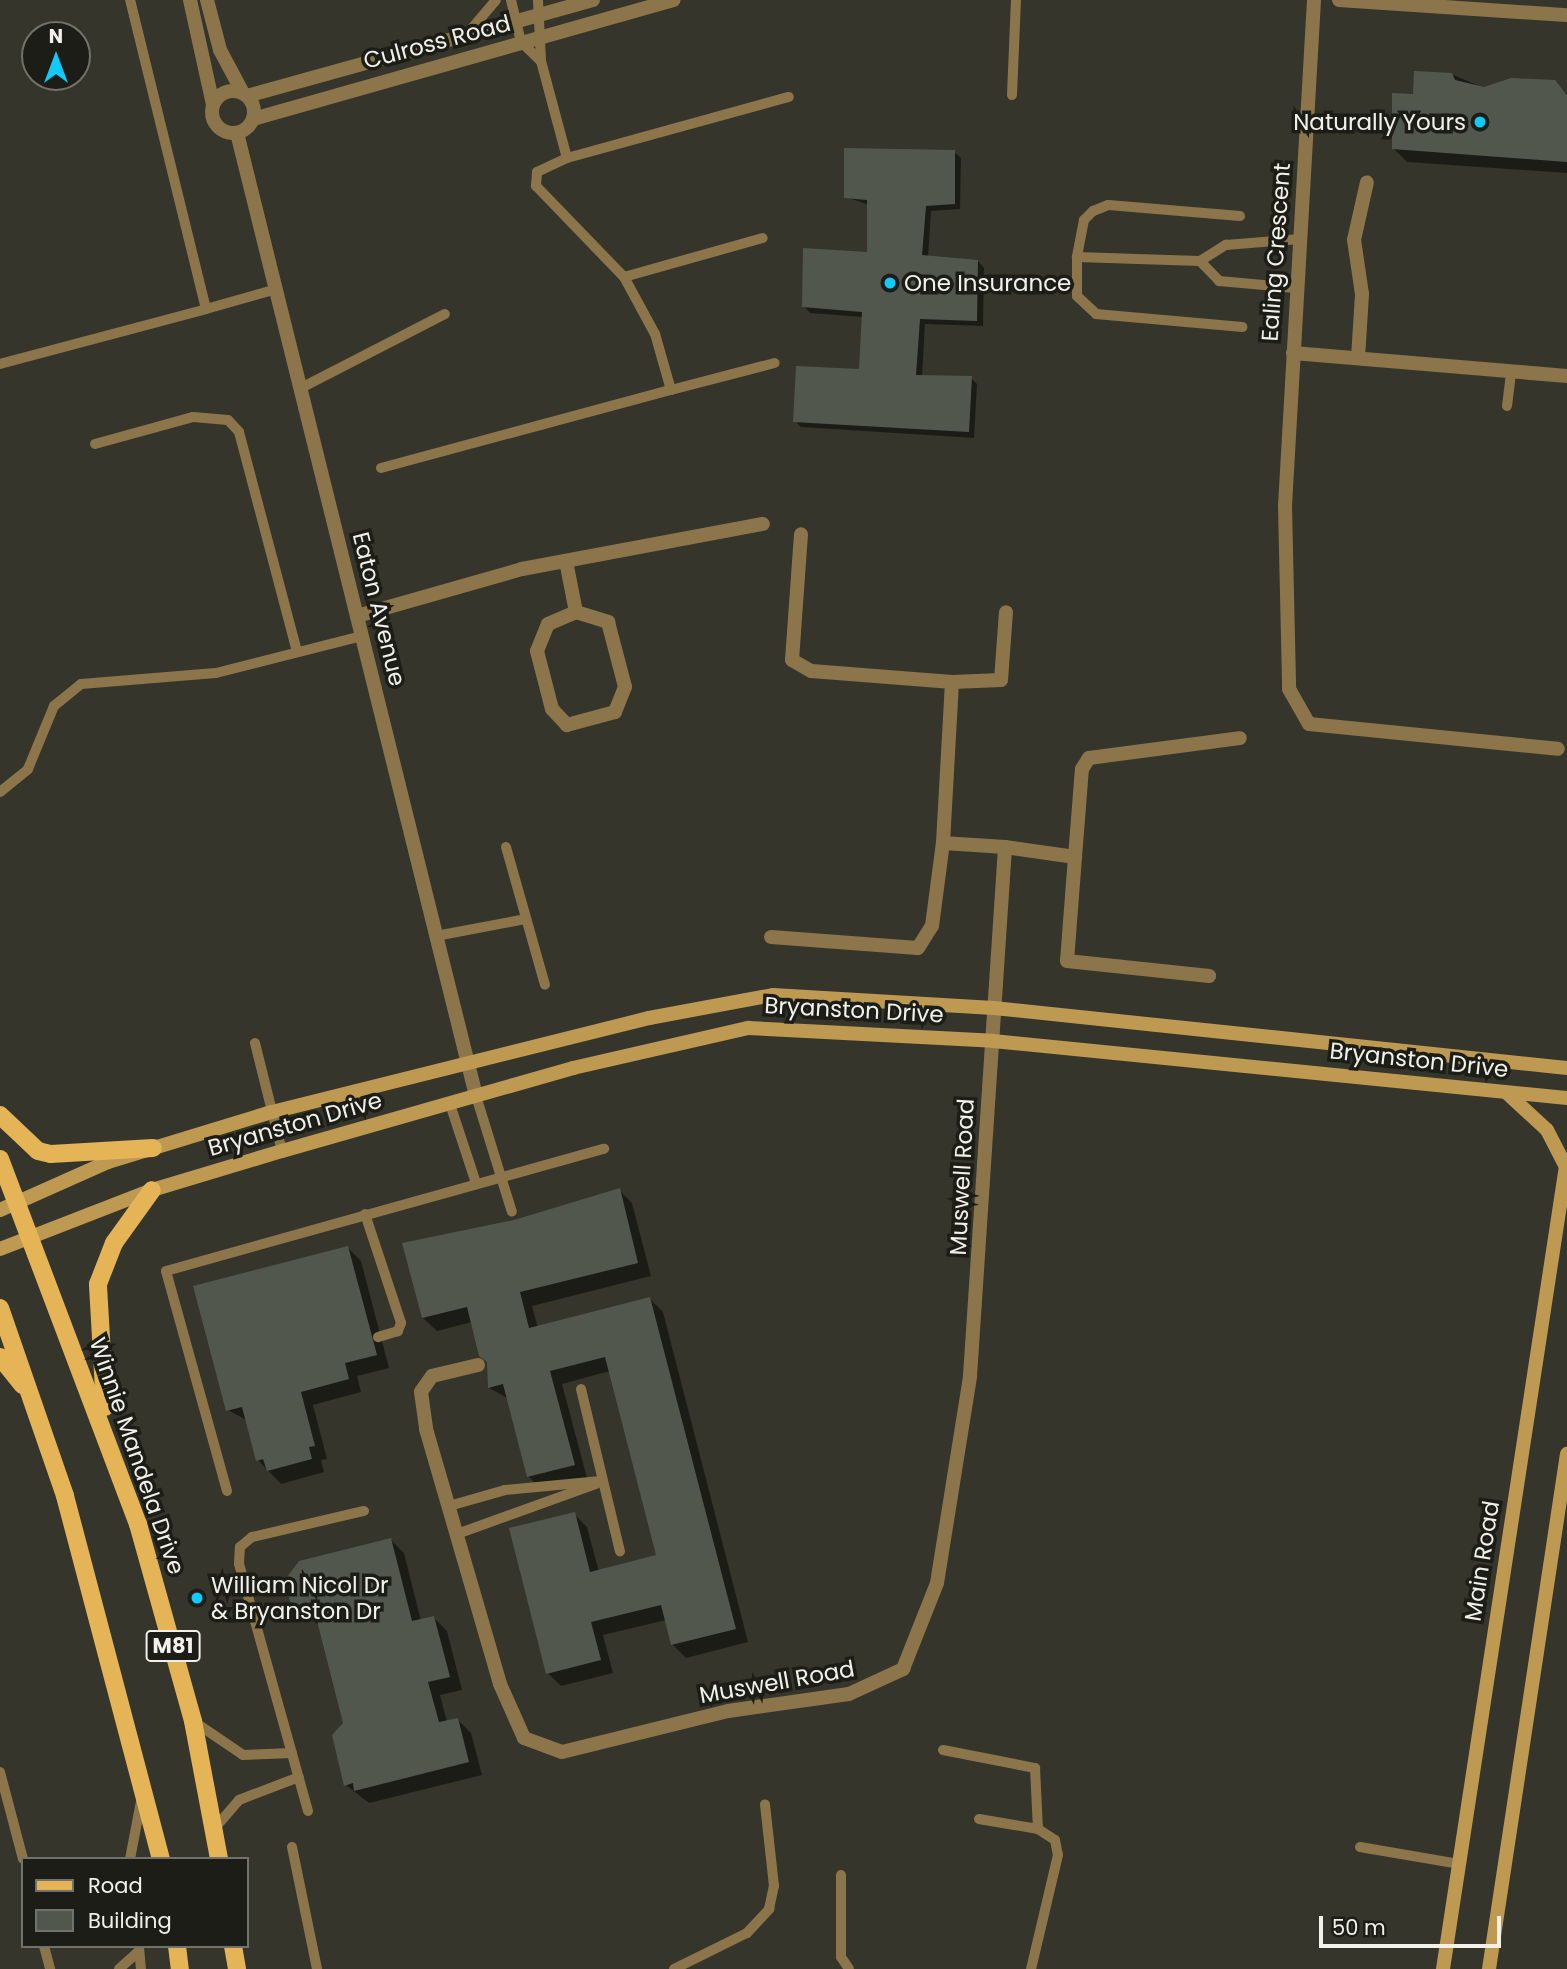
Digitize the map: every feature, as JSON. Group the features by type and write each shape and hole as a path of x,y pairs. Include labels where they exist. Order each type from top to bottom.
{"main road":[{"name":"Bryanston Drive","path":"0,1210 19,1200 153,1148 272,1112 467,1063 773,995 994,1008 1567,1068"},
{"name":"Bryanston Drive","path":"0,1249 32,1234 152,1189 678,1041 748,1028 993,1041 1567,1098"},
{"path":"1506,1092 1547,1130 1566,1164"},
{"path":"0,1115 38,1151 51,1154 153,1148"},
{"name":"Winnie Mandela Drive","path":"0,1159 19,1200 109,1438 193,1721 219,1857"},
{"name":"Main Road","path":"1443,1969 1566,1164"},
{"path":"109,1438 96,1336 98,1284 114,1243 152,1189"},
{"name":"M81","path":"0,1308 32,1396 104,1630 160,1857"},
{"path":"0,1357 32,1396"},
{"path":"1489,1969 1567,1454"},
{"path":"177,1948 180,1969"},
{"path":"233,1948 237,1969"}],"street":[{"path":"190,0 220,129 237,133 253,119 245,95 220,50 207,0"},
{"name":"Culross Road","path":"245,95 466,35 516,20 539,7 593,0"},
{"name":"Culross Road","path":"253,119 673,0"},
{"name":"Ealing Crescent","path":"1314,0 1285,506 1287,676 1309,724 1558,749"},
{"path":"1339,0 1567,15"},
{"path":"213,105 225,92 245,95"},
{"name":"Eaton Avenue","path":"237,133 273,290 476,1096"},
{"path":"1357,358 1362,293 1354,240 1367,182"},
{"path":"1293,353 1567,376"},
{"path":"357,616 566,561 762,524"},
{"path":"801,534 789,647 794,664 952,682 1000,680 1006,612"},
{"path":"566,561 576,612"},
{"path":"576,612 608,622 625,688 615,712 567,725 552,709 537,651 548,624 576,612"},
{"path":"771,937 918,948 932,926 943,842 952,682"},
{"path":"1209,976 1067,961 1082,769 1089,758 1240,738"},
{"path":"943,842 1075,857"},
{"name":"Muswell Road","path":"478,1365 423,1382 426,1429 510,1712 524,1738 540,1748 562,1752 728,1711 849,1693 903,1669 923,1631 952,1509 972,1363 1004,847"}],"lane":[{"path":"130,0 206,309"},
{"path":"466,35 496,0"},
{"path":"511,0 521,43 541,61"},
{"path":"1012,95 1016,0"},
{"path":"539,7 543,36 541,61 567,158"},
{"path":"671,390 655,334 624,277 536,186 537,172 567,158 789,97"},
{"path":"1240,216 1108,205 1084,220 1077,257 1077,296 1096,314 1242,327"},
{"path":"624,277 763,238"},
{"path":"1077,257 1200,261 1226,245 1300,239"},
{"path":"1200,261 1219,281 1296,288"},
{"path":"0,364 273,290"},
{"path":"299,389 445,314"},
{"path":"381,468 775,363"},
{"path":"1507,406 1511,371"},
{"path":"95,444 193,417 228,420 239,432 296,648"},
{"path":"0,792 28,769 54,706 81,684 216,673 296,648 362,636"},
{"path":"506,847 545,985"},
{"path":"436,936 526,919"},
{"path":"255,1043 282,1151"},
{"path":"476,1096 512,1212"},
{"path":"450,1104 476,1183"},
{"path":"227,1491 166,1271 502,1175 604,1149"},
{"path":"365,1214 401,1323 398,1331 378,1337"},
{"path":"581,1389 620,1551"},
{"path":"457,1534 601,1481"},
{"path":"449,1506 505,1490 601,1481"},
{"path":"308,1811 239,1564 240,1546 252,1537 364,1511"},
{"path":"193,1721 243,1755 292,1753"},
{"path":"943,1750 1035,1768 1038,1829"},
{"path":"0,1772 22,1857"},
{"path":"214,1829 239,1800 299,1777"},
{"path":"130,1857 143,1791"},
{"path":"674,1969 747,1933 769,1909 774,1885 765,1804"},
{"path":"979,1819 1038,1829 1055,1840 1058,1855 1031,1969"},
{"path":"292,1847 317,1969"},
{"path":"1360,1847 1459,1864"},
{"path":"841,1875 841,1957 849,1969"},
{"path":"45,1948 50,1969"},
{"path":"120,1969 139,1948"},
{"path":"139,1948 141,1969"}],"building":[{"name":"Naturally Yours","path":"1414,71 1452,73 1455,80 1484,87 1511,78 1555,80 1567,95 1567,162 1392,149 1392,93 1413,94"},
{"name":"One Insurance","path":"844,148 955,150 955,204 926,206 922,255 978,260 977,321 920,319 916,375 972,376 969,432 793,422 796,366 859,369 862,312 802,307 803,248 867,252 867,200 844,198"},
{"path":"620,1188 638,1263 520,1292 529,1328 650,1297 736,1629 671,1645 661,1605 591,1622 601,1660 546,1674 509,1528 575,1512 590,1572 656,1555 605,1357 550,1371 575,1465 527,1477 503,1384 488,1388 487,1362 479,1356 467,1307 422,1318 402,1243 514,1220"},
{"path":"348,1246 377,1355 345,1363 349,1379 301,1392 315,1446 309,1447 312,1459 267,1471 263,1459 256,1461 242,1407 226,1411 193,1286"},
{"path":"391,1538 412,1621 434,1616 450,1677 428,1682 439,1722 458,1718 469,1762 354,1791 353,1783 344,1786 332,1735 343,1723 316,1617 292,1608 284,1581 299,1561"}],"place":[{"name":"Naturally Yours","path":"1480,122"},
{"name":"One Insurance","path":"890,283"},
{"name":"William Nicol Dr & Bryanston Dr","path":"197,1598"}]}
